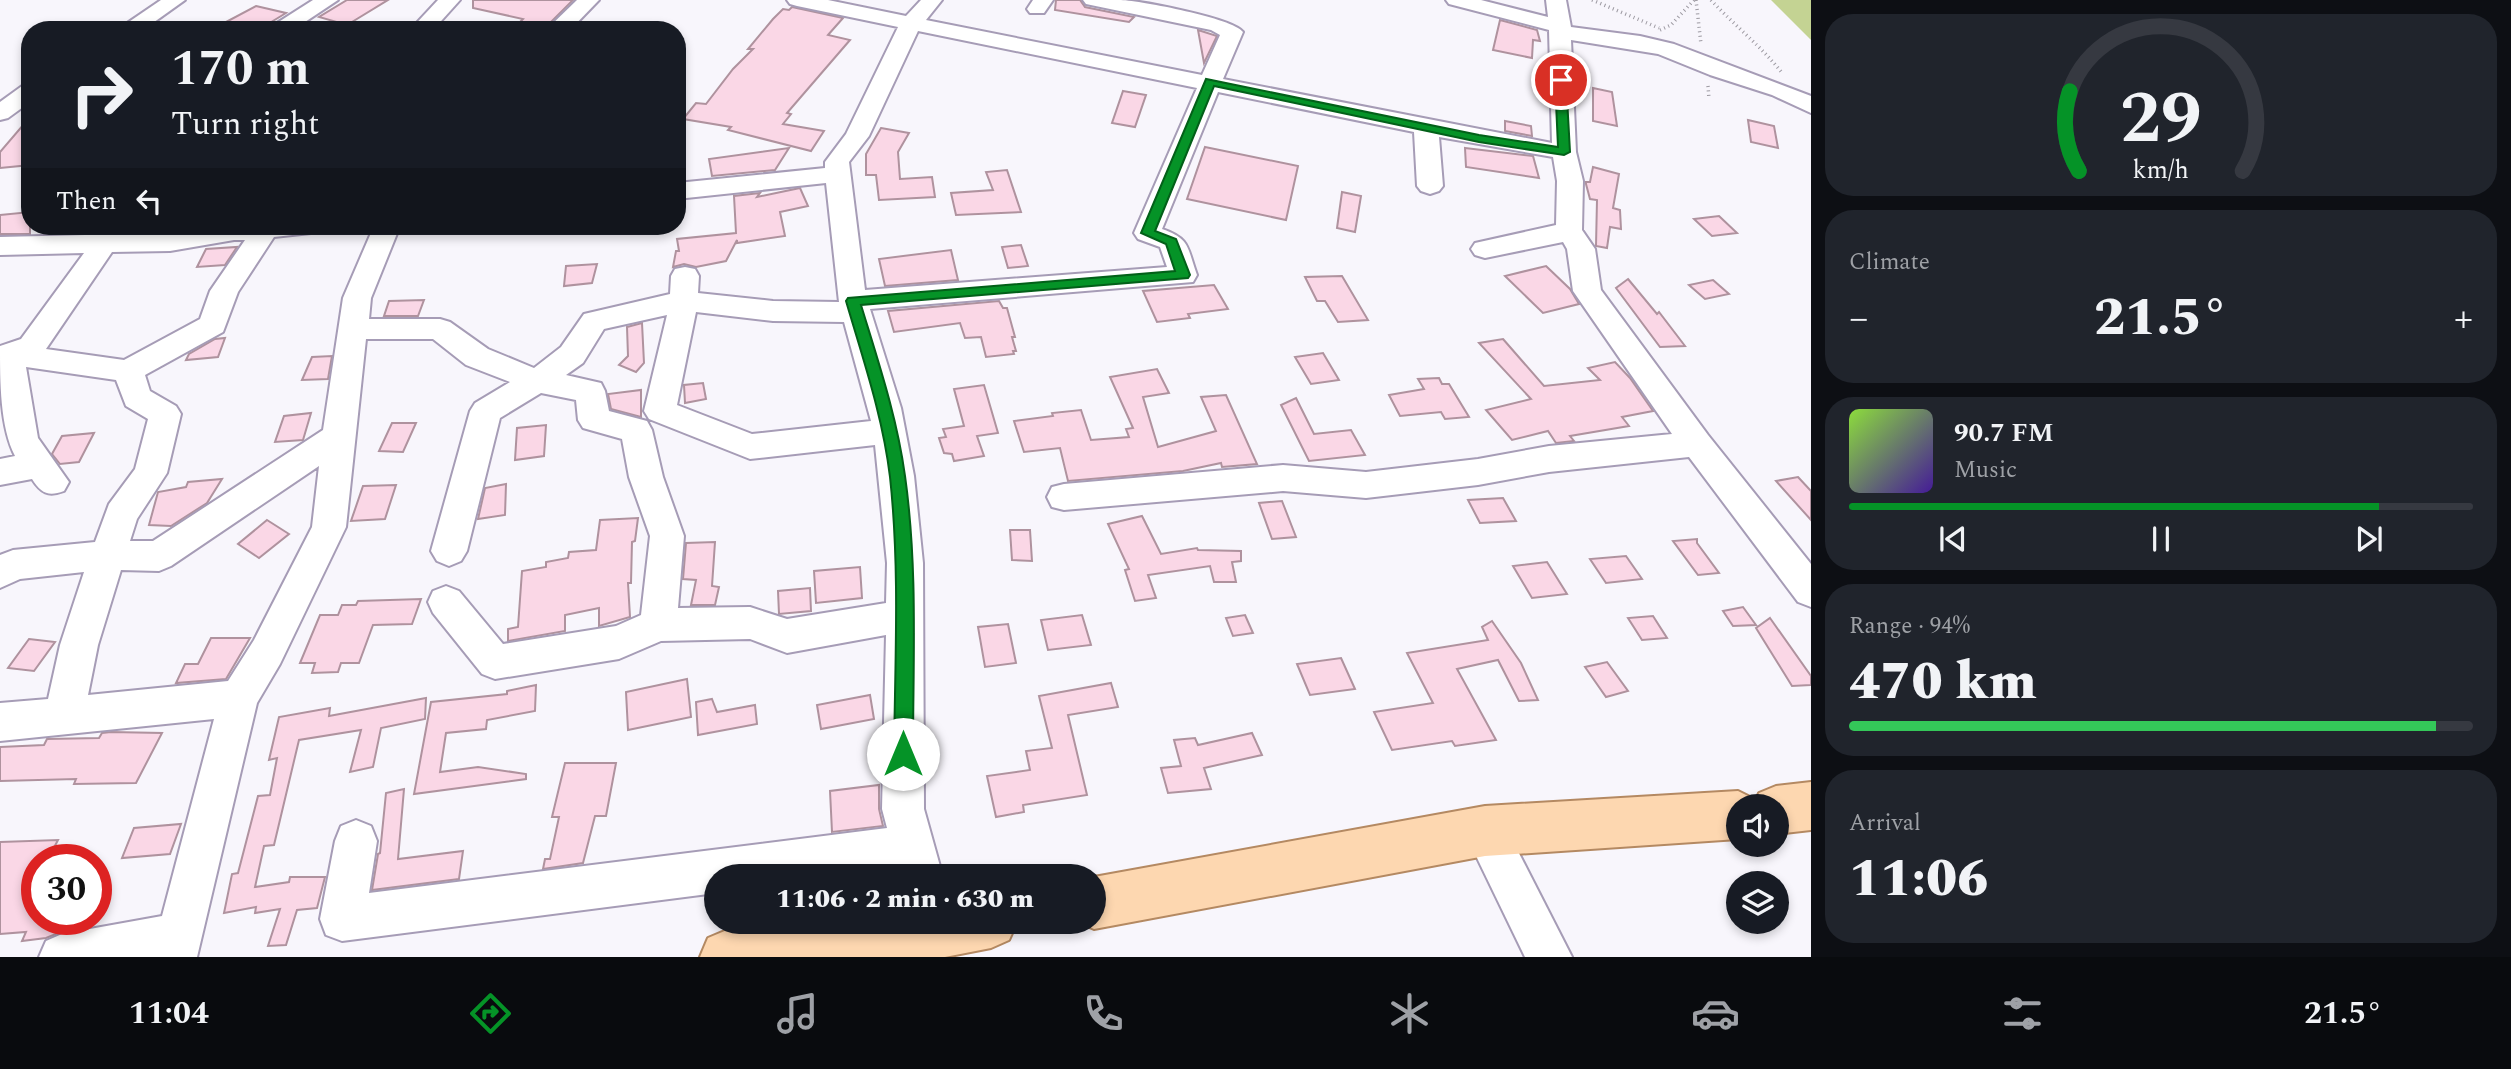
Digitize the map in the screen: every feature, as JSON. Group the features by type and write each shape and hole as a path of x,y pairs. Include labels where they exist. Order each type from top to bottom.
{"main road":[{"path":"1789,809 1811,806"},
{"path":"1106,901 1485,831 1726,816"},
{"path":"733,956 890,934"}],"street":[{"path":"142,21 175,0"},
{"path":"292,21 328,0"},
{"path":"430,21 450,0"},
{"path":"567,21 589,0"},
{"path":"797,0 1426,127 1564,152"},
{"path":"356,841 342,919 917,861 903,809 905,563 897,475 889,431 854,307 837,162 857,136 910,24 932,0"},
{"path":"854,307 1183,275 1172,242 1147,233 1232,32 1217,25 1093,0"},
{"path":"1456,0 1558,19 1622,40 1666,49 1697,64 1764,82 1802,100"},
{"path":"1558,19 1564,152 1570,181 1569,230 1581,249 1587,291 1697,444 1811,591"},
{"path":"0,113 21,98"},
{"path":"1426,127 1430,186"},
{"path":"686,190 840,174"},
{"path":"1485,249 1548,238 1569,230"},
{"path":"0,246 76,235 104,243 170,242 225,235"},
{"path":"4,356 128,371 213,325 224,291 262,235"},
{"path":"62,957 177,946 239,698 267,652 330,527 338,436 356,298 383,235"},
{"path":"4,356 32,346 104,243"},
{"path":"658,625 667,536 646,477 648,421 684,288"},
{"path":"352,329 440,329 477,357 537,381 590,391 594,420 648,421 750,447 889,431"},
{"path":"0,472 46,473 22,441 4,356"},
{"path":"64,716 79,645 121,514 150,473 165,414 137,398 128,371"},
{"path":"0,572 13,565 108,555 159,556 338,436"},
{"path":"1064,498 1283,478 1366,485 1478,472 1549,459 1697,444"},
{"path":"446,602 495,662 619,642 658,625 750,623 788,636 904,616"},
{"path":"0,723 239,698"},
{"path":"1485,831 1549,957"}],"lane":[{"path":"449,551 486,411 537,381 572,355 594,321 684,288 773,311 854,307"}],"path":[{"path":"1622,40 1671,26 1694,0"},
{"path":"1710,0 1777,63 1802,100"}],"green space":[{"path":"1771,0 1811,0 1811,40"}],"building":[{"path":"347,0 388,0 354,21 333,21 319,17"},
{"path":"473,0 573,0 552,21 521,21 523,19 473,8"},
{"path":"1056,0 1080,0 1085,7 1134,17 1129,22 1055,10"},
{"path":"256,6 286,13 273,21 228,21"},
{"path":"792,7 843,18 828,35 850,40 787,113 791,114 783,124 824,131 811,151 728,130 731,127 686,120 686,115 696,103 706,104 733,69 753,49 748,49 773,19 783,9 789,10"},
{"path":"1500,20 1537,30 1540,41 1533,40 1532,58 1493,50"},
{"path":"1198,30 1217,36 1204,63"},
{"path":"1593,88 1612,92 1617,126 1593,121"},
{"path":"1123,91 1146,95 1135,127 1112,123"},
{"path":"1748,120 1774,126 1778,148 1751,142"},
{"path":"1505,121 1531,126 1532,136 1505,131"},
{"path":"21,128 21,166 0,168 0,152"},
{"path":"881,128 909,133 898,152 900,179 932,177 935,197 879,200 876,175 866,175 866,154"},
{"path":"1205,147 1298,166 1286,220 1187,199"},
{"path":"789,148 775,170 712,176 709,159"},
{"path":"1465,148 1533,156 1539,178 1466,167"},
{"path":"1593,167 1619,174 1613,208 1620,210 1621,229 1610,227 1607,248 1596,246 1597,200 1590,199 1586,184 1590,182"},
{"path":"1007,170 1021,212 956,215 951,193 993,190 986,172"},
{"path":"800,188 808,206 780,212 785,236 737,243 737,240 726,261 696,267 684,264 673,267 676,251 679,251 677,239 736,233 734,196 760,193 757,197"},
{"path":"1342,192 1361,196 1355,232 1337,228"},
{"path":"21,213 21,234 0,234 0,215"},
{"path":"1719,216 1737,233 1712,236 1694,219"},
{"path":"1021,245 1028,266 1008,268 1002,247"},
{"path":"237,247 225,265 197,267 206,249"},
{"path":"951,250 958,280 885,286 879,259"},
{"path":"597,264 592,283 564,286 566,266"},
{"path":"1546,266 1570,289 1579,304 1543,313 1505,276"},
{"path":"1342,276 1368,320 1338,322 1325,301 1317,301 1305,277"},
{"path":"1628,279 1657,314 1659,312 1685,346 1660,347 1616,288"},
{"path":"1713,280 1729,294 1705,299 1689,285"},
{"path":"1214,285 1228,309 1188,314 1190,318 1157,322 1143,291"},
{"path":"424,300 418,316 384,316 389,301"},
{"path":"999,301 1003,308 1007,308 1015,337 1012,337 1016,351 1013,351 1014,354 986,357 981,337 965,338 960,323 894,332 888,311"},
{"path":"642,323 644,363 636,372 619,365 628,356 627,327"},
{"path":"225,338 218,357 186,360 189,354 215,339"},
{"path":"1503,339 1544,386 1600,380 1588,368 1615,362 1653,411 1622,417 1629,426 1570,436 1574,441 1556,443 1548,431 1512,440 1486,410 1531,399 1479,343"},
{"path":"1323,353 1339,380 1311,384 1295,357"},
{"path":"332,356 328,379 302,380 312,357"},
{"path":"1157,369 1169,393 1143,397 1158,447 1216,431 1201,397 1226,395 1257,464 1222,467 1221,463 1183,471 1068,481 1060,448 1024,452 1014,421 1053,416 1052,413 1081,410 1091,440 1129,437 1126,429 1133,428 1110,377"},
{"path":"1439,378 1442,384 1449,384 1469,417 1445,419 1441,412 1400,416 1389,395 1424,389 1418,379"},
{"path":"703,383 706,399 685,403 684,385"},
{"path":"984,385 998,433 977,436 984,456 954,461 952,454 944,453 939,438 946,437 943,429 964,426 954,389"},
{"path":"641,390 641,417 611,409 608,394"},
{"path":"1296,398 1314,434 1351,430 1365,455 1309,461 1281,405"},
{"path":"311,413 303,440 275,442 284,416"},
{"path":"392,423 416,423 403,452 379,451"},
{"path":"546,425 544,456 515,460 517,428"},
{"path":"94,433 79,462 60,464 52,454 62,436"},
{"path":"1798,477 1811,491 1811,520 1776,481"},
{"path":"222,479 207,503 171,526 149,525 158,492 186,487 188,482"},
{"path":"506,484 505,515 478,519 485,488"},
{"path":"396,485 385,519 351,521 363,486"},
{"path":"1503,498 1516,521 1480,523 1468,500"},
{"path":"1282,501 1296,537 1272,539 1259,503"},
{"path":"1142,516 1161,554 1197,548 1241,551 1241,561 1232,562 1236,582 1214,582 1210,566 1148,575 1156,598 1135,601 1125,570 1129,569 1108,524"},
{"path":"638,518 635,541 632,542 631,583 628,583 630,617 599,626 599,608 565,615 565,631 508,641 508,629 518,627 522,571 546,567 546,562 568,558 569,552 596,550 600,520"},
{"path":"267,520 289,534 259,558 238,544"},
{"path":"1010,530 1030,530 1032,561 1012,560"},
{"path":"1697,539 1697,543 1719,573 1698,575 1673,541"},
{"path":"715,542 712,586 719,587 715,605 691,605 696,580 683,579 686,543"},
{"path":"1626,556 1642,579 1606,583 1590,559"},
{"path":"1547,562 1567,594 1532,598 1513,566"},
{"path":"860,567 862,598 816,603 814,571"},
{"path":"810,588 811,611 779,614 778,591"},
{"path":"421,599 412,624 373,625 359,663 341,663 338,672 312,673 315,663 300,663 320,615 338,615 342,605 356,605 358,601"},
{"path":"1743,607 1756,625 1733,626 1723,611"},
{"path":"1082,615 1091,645 1048,650 1041,620"},
{"path":"1245,615 1253,633 1233,636 1226,618"},
{"path":"1653,616 1667,638 1642,640 1628,618"},
{"path":"1770,618 1811,676 1811,685 1792,686 1756,628"},
{"path":"1492,621 1521,663 1538,700 1519,701 1498,660 1457,669 1496,740 1455,746 1452,741 1392,750 1374,712 1433,703 1407,653 1488,640 1482,627"},
{"path":"1008,624 1016,663 985,667 978,627"},
{"path":"211,638 250,638 226,679 176,683 185,664 198,664"},
{"path":"29,639 55,642 34,671 8,668"},
{"path":"1341,658 1355,689 1310,695 1297,664"},
{"path":"1607,662 1628,691 1606,697 1585,667"},
{"path":"687,679 691,717 628,730 626,692"},
{"path":"1111,683 1118,707 1068,715 1087,795 1023,805 1024,812 996,817 987,776 1030,770 1026,751 1052,748 1039,696"},
{"path":"536,685 535,711 487,720 486,729 446,733 440,772 478,767 526,774 526,779 414,794 431,702 507,694 507,691"},
{"path":"870,695 874,719 821,729 817,705"},
{"path":"426,698 425,719 381,728 373,767 350,772 361,730 299,740 274,845 264,846 255,887 289,882 290,877 325,877 317,908 297,910 286,945 268,946 280,909 255,913 256,907 224,913 232,874 238,873 258,796 270,795 277,758 269,760 279,717 330,708 329,716"},
{"path":"712,699 717,712 755,705 757,724 698,735 696,702"},
{"path":"102,733 162,733 136,783 74,784 76,779 0,781 0,747 44,745 47,739 99,738"},
{"path":"1252,733 1262,755 1204,768 1211,789 1168,793 1161,768 1181,766 1174,740 1195,738 1198,745"},
{"path":"565,763 616,763 606,816 595,816 583,863 543,869 545,859 550,859 559,817 552,817"},
{"path":"879,785 879,809 883,826 832,832 830,791"},
{"path":"404,789 398,859 463,851 459,879 372,890 380,853 386,793"},
{"path":"181,824 170,854 122,858 134,828"},
{"path":"58,840 56,844 21,844 21,932 0,934 0,842"},
{"path":"25,935 54,935 46,938 22,941"}],"route":[{"path":"903,754 905,563 897,475 885,408 853,301 1183,275 1172,242 1147,233 1210,82 1479,138 1564,152 1561,80"}]}
